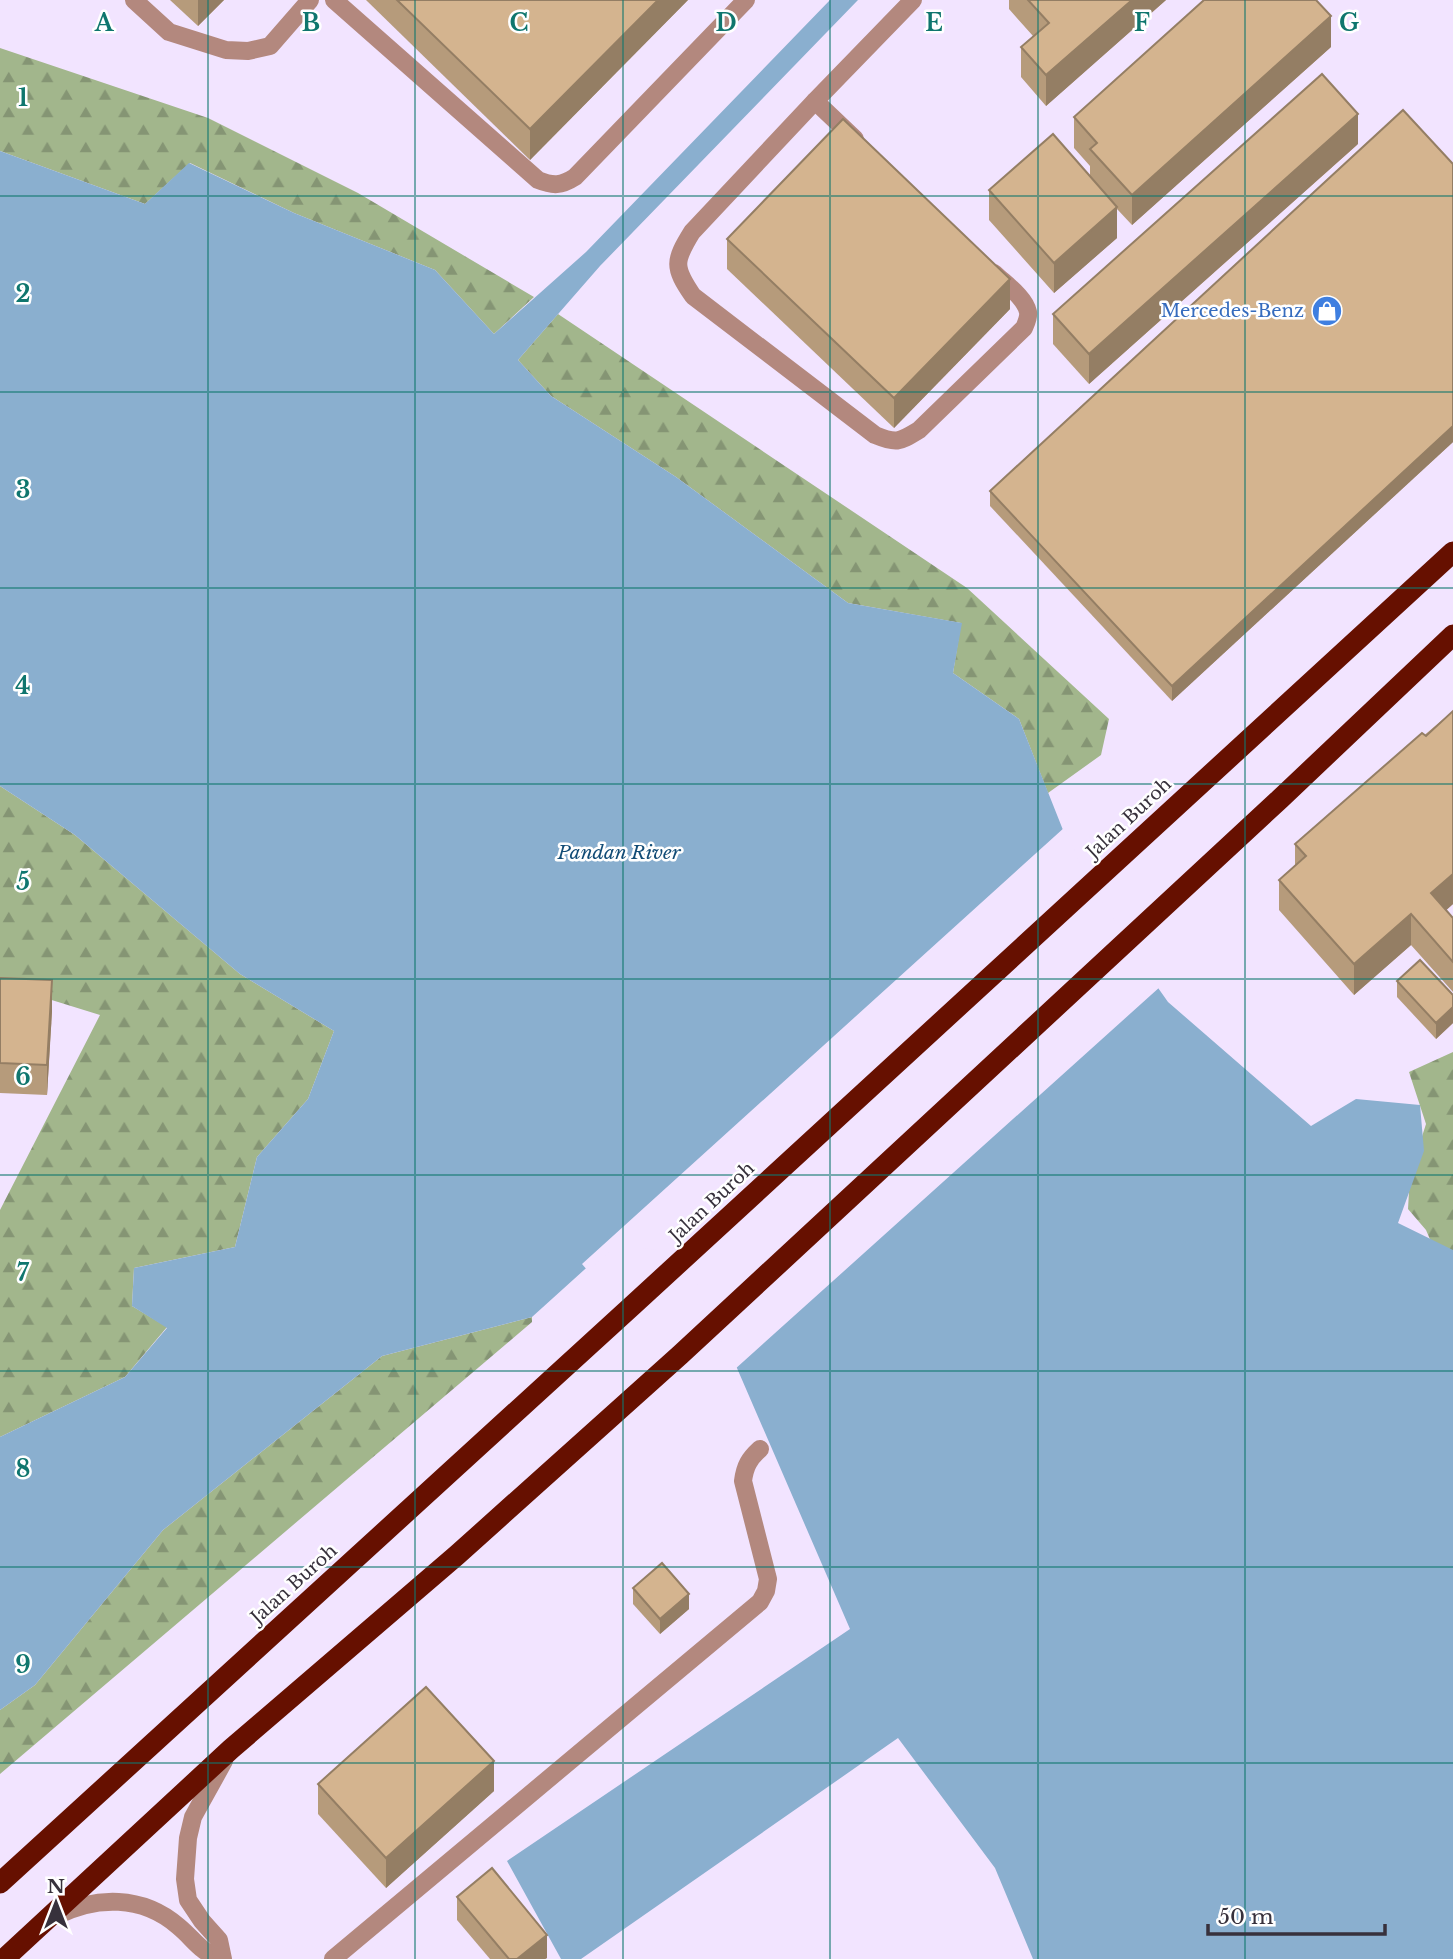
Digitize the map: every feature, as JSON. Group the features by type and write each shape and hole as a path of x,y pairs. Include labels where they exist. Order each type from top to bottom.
{"highway":[{"name":"Jalan Buroh","path":"0,1883 1453,552"},
{"path":"4,1959 231,1749 457,1555 680,1355 1453,635"}],"street":[{"path":"134,0 169,32 226,50 248,51 270,46 310,0"},
{"path":"334,0 538,180 551,186 565,183 575,177 746,0"},
{"path":"913,0 692,232 680,252 678,267 683,282 693,296 874,435 891,442 919,430 1024,328 1028,311 1023,302 984,263"},
{"path":"815,100 864,148"},
{"path":"332,1959 760,1602 768,1579 743,1481 744,1469 749,1459 760,1449"},
{"path":"47,1920 88,1903 134,1903 164,1916 206,1953 222,1959 219,1940 188,1900 185,1879 188,1838 193,1817 231,1749"}],"green space":[{"path":"0,48 208,118 358,193 534,297 494,334 435,270 294,213 190,163 145,204 0,151"},
{"path":"558,314 967,588 1109,719 1101,755 1048,793 1019,719 953,673 961,623 848,603 676,477 551,396 518,360"},
{"path":"0,786 75,835 240,974 334,1031 308,1099 257,1157 235,1247 134,1268 132,1306 167,1327 125,1377 0,1437 0,1210 100,1015 0,984"},
{"path":"1453,1052 1453,1269 1441,1265 1426,1230 1408,1209 1410,1174 1426,1124 1409,1072"},
{"path":"532,1317 532,1322 0,1774 0,1710 35,1685 163,1530 382,1356"}],"water":[{"name":"Pandan River","path":"830,0 858,0 600,266 518,360 551,396 676,477 848,603 962,623 953,673 1019,719 1084,883 1168,1002 1311,1126 1356,1099 1420,1105 1424,1151 1398,1223 1453,1250 1453,1959 1033,1959 995,1868 898,1738 581,1959 561,1959 507,1861 850,1629 685,1248 615,1242 532,1317 382,1356 163,1530 35,1685 0,1710 0,1437 125,1377 167,1328 132,1306 134,1268 235,1247 257,1157 308,1099 334,1031 240,974 75,835 0,786 0,151 145,204 189,163 294,213 435,270 494,334 586,252"}],"pier":[{"path":"1065,827 1087,881 1161,986 734,1370 683,1252 616,1246 588,1271 582,1264"}],"building":[{"path":"397,0 658,0 530,129"},
{"path":"1028,0 1132,0 1046,75 1021,47 1049,23"},
{"path":"1204,0 1316,0 1331,16 1132,195 1090,149 1097,143 1074,117"},
{"path":"1322,74 1358,114 1089,354 1053,314"},
{"name":"Mercedes-Benz","path":"1403,110 1453,164 1453,426 1172,686 990,491"},
{"path":"843,119 1010,279 894,398 727,239"},
{"path":"1053,134 1117,207 1054,263 989,190"},
{"path":"1453,711 1453,874 1431,893 1453,918 1453,962 1411,914 1354,964 1279,880 1306,856 1295,844 1422,733 1426,736"},
{"path":"1420,960 1453,995 1453,1007 1436,1023 1397,981"},
{"path":"0,978 52,980 47,1065 0,1063"},
{"path":"662,1563 689,1594 660,1619 633,1588"},
{"path":"426,1687 494,1761 386,1858 318,1784"},
{"path":"492,1868 547,1935 517,1959 509,1959 457,1897"}],"place":[{"name":"Mercedes-Benz","path":"1327,311"}]}
